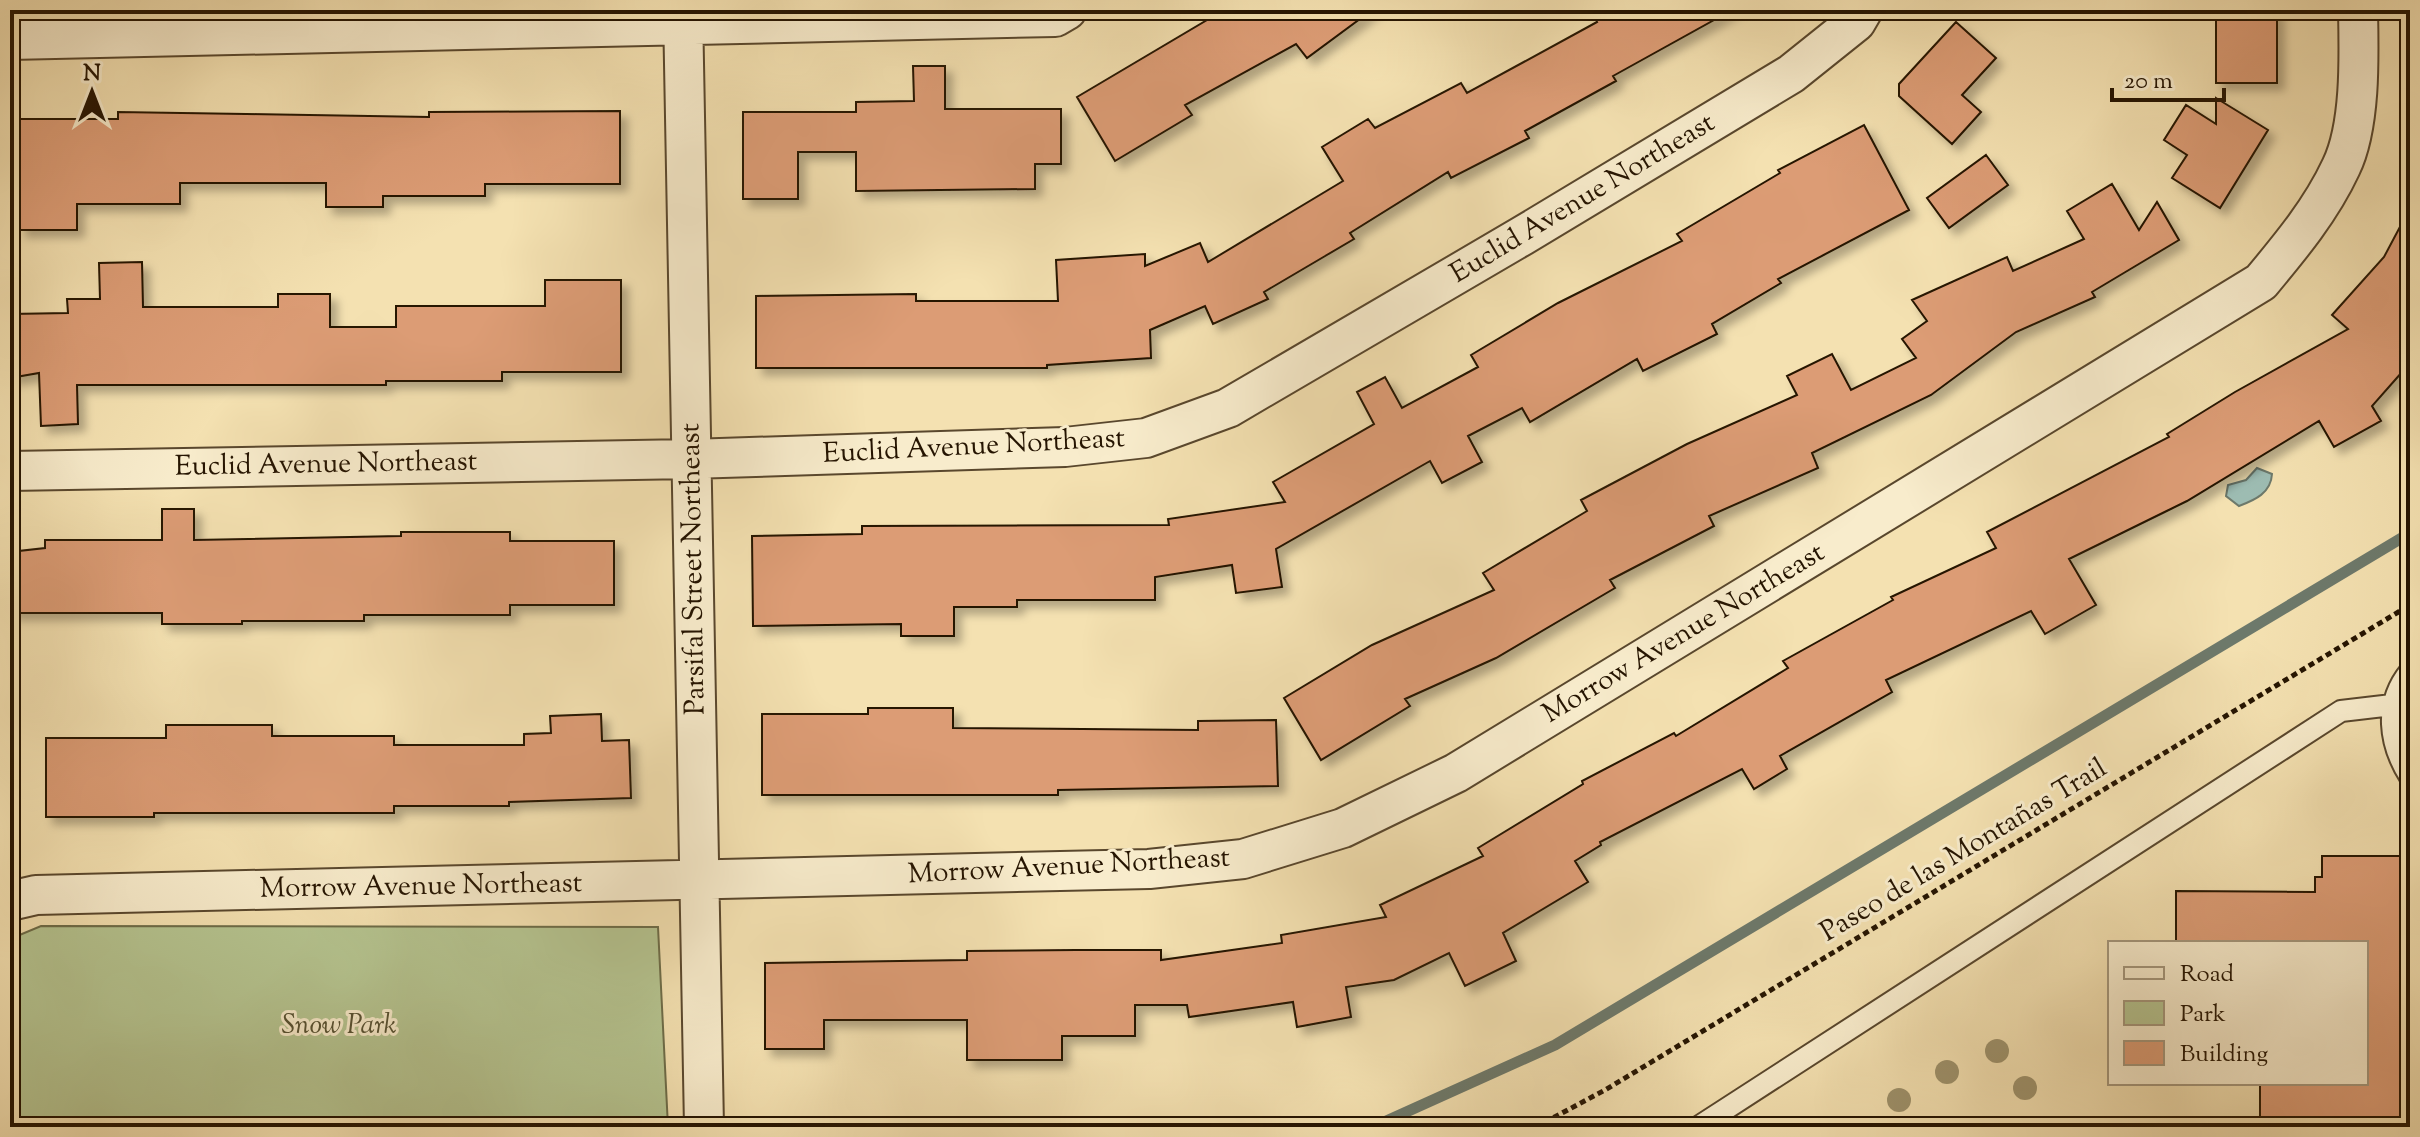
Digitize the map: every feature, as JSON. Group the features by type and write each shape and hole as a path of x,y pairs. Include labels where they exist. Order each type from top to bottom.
{"street":[{"path":"10,40 683,19 1055,17 1067,10"},
{"name":"Euclid Avenue Northeast","path":"10,471 690,459 1065,447 1146,438 1228,408 1791,74 1856,22 1863,10"},
{"name":"Morrow Avenue Northeast","path":"10,901 36,895 1149,869 1243,859 1343,828 1456,773 2261,282 2310,223 2343,165 2359,85 2358,10"},
{"name":"Parsifal Street Northeast","path":"683,19 690,459 702,881 704,1127"}],"lane":[{"path":"2410,671 2402,680 2392,705 2391,731 2397,757 2410,777"},
{"path":"1698,1127 2341,711 2392,705"}],"path":[{"name":"Paseo de las Montañas Trail","path":"1536,1127 1659,1057 2410,605"}],"green space":[{"name":"Snow Park","path":"41,926 658,927 668,1127 10,1127 10,939"}],"water":[{"path":"2257,468 2272,474 2269,486 2256,498 2239,506 2226,496 2228,485 2246,480"}],"building":[{"path":"1224,10 1372,10 1307,58 1296,44 1185,105 1192,115 1115,161 1077,97"},
{"path":"1590,10 1732,10 1613,76 1616,81 1525,131 1529,138 1451,178 1448,172 1350,233 1354,239 1264,292 1268,299 1213,324 1205,306 1150,330 1151,358 1047,365 1047,368 756,368 756,296 916,294 916,301 1058,301 1056,260 1145,254 1145,266 1200,243 1208,262 1343,181 1322,147 1368,119 1375,128 1461,83 1467,93 1597,22"},
{"path":"2216,10 2277,10 2277,83 2216,83"},
{"path":"1956,22 1996,58 1962,95 1981,112 1952,144 1899,96 1899,84"},
{"path":"913,66 945,66 945,109 1061,109 1061,164 1035,164 1035,189 856,191 856,152 798,152 798,199 743,199 743,112 856,112 856,102 914,101"},
{"path":"2216,98 2268,130 2220,208 2172,178 2187,155 2164,140 2186,105 2216,124"},
{"path":"620,111 620,184 485,184 485,196 383,196 383,207 326,207 326,183 180,183 180,204 77,204 77,230 19,230 19,119 118,119 118,112 429,117 429,112"},
{"path":"1864,125 1909,210 1778,279 1781,283 1712,324 1717,334 1643,371 1637,359 1530,422 1522,408 1468,436 1482,462 1442,483 1430,461 1276,549 1282,587 1236,593 1232,565 1155,577 1155,600 1017,600 1017,607 954,607 954,636 901,636 901,624 753,626 752,536 862,534 862,526 1169,525 1168,519 1285,502 1273,482 1374,424 1357,392 1385,377 1402,408 1478,367 1471,355 1558,303 1682,241 1677,234 1780,173 1778,170"},
{"path":"1986,155 2008,185 1949,228 1927,198"},
{"path":"2112,184 2139,230 2157,202 2179,240 2092,292 2095,297 2016,332 1931,395 1812,453 1818,468 1709,516 1714,526 1610,580 1615,588 1496,658 1405,699 1410,706 1321,760 1284,698 1372,645 1494,590 1483,573 1587,511 1581,500 1687,444 1797,395 1787,376 1832,354 1851,390 1916,358 1902,339 1927,321 1912,300 2007,257 2013,271 2084,239 2067,211"},
{"path":"2410,208 2410,363 2372,406 2381,421 2334,447 2319,421 2187,501 2069,559 2096,605 2045,634 2031,611 1886,680 1892,692 1780,756 1787,769 1754,789 1742,769 1600,842 1601,845 1575,861 1588,882 1503,933 1516,961 1465,986 1449,953 1394,980 1346,987 1351,1017 1297,1027 1293,1002 1189,1017 1187,1005 1135,1005 1135,1036 1062,1036 1062,1060 967,1060 967,1020 824,1020 824,1049 765,1049 765,963 967,960 967,951 1076,950 1161,950 1161,960 1282,943 1281,935 1386,917 1380,905 1483,856 1478,848 1583,784 1582,781 1674,733 1676,736 1788,668 1783,661 1893,600 1891,597 1996,548 1987,532 2169,437 2167,434 2235,392 2348,329 2332,315 2384,257"},
{"path":"142,262 143,307 278,307 278,294 330,294 330,327 396,327 396,306 545,306 545,280 621,280 621,372 502,372 502,381 386,381 386,385 77,385 78,424 41,426 39,373 10,378 10,314 68,313 67,299 100,299 99,263"},
{"path":"162,509 194,509 194,540 401,536 401,532 510,532 510,541 614,541 614,605 510,605 510,615 364,615 364,621 242,621 242,624 162,624 162,613 10,613 10,552 45,548 45,540 162,540"},
{"path":"868,708 953,708 953,728 1198,730 1198,721 1276,720 1278,786 1058,790 1058,795 762,795 762,714 868,714"},
{"path":"601,714 602,741 629,740 631,798 509,802 509,806 394,806 394,813 154,813 154,817 46,817 46,738 166,738 166,725 272,725 272,736 394,736 394,745 524,745 524,734 551,733 550,716"},
{"path":"2322,856 2410,856 2410,1127 2260,1127 2260,1085 2368,1085 2368,941 2176,941 2176,891 2315,892 2315,877 2322,877"}],"waterway":[{"path":"1373,1127 1555,1045 2410,533"}]}
